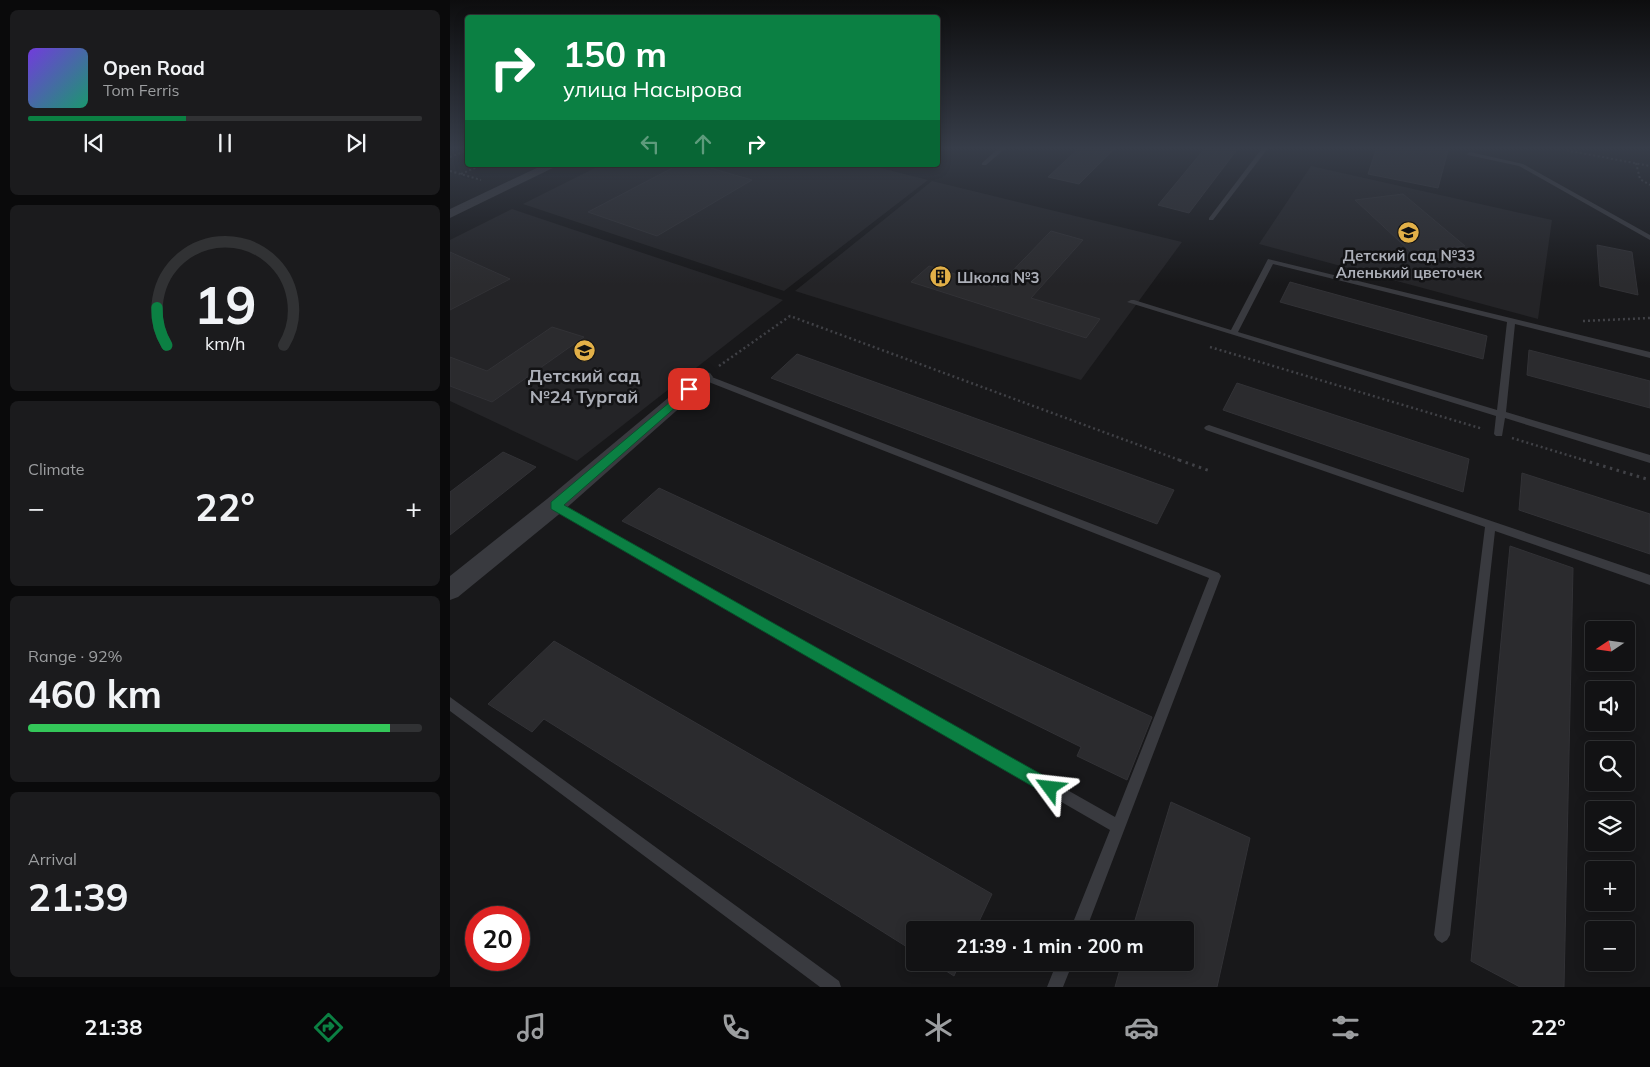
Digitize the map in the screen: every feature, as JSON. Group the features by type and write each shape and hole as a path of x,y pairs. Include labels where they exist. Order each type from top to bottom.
{"street":[{"path":"450,214 494,193"},
{"path":"450,590 555,506 704,376"}],"lane":[{"path":"1211,219 1231,193"},
{"path":"1571,193 1650,238"},
{"path":"1233,332 1271,261 1650,355"},
{"path":"1131,302 1650,459"},
{"path":"1499,434 1511,321"},
{"path":"704,376 1215,576 1081,921"},
{"path":"1209,428 1650,580"},
{"path":"555,506 1118,827"},
{"path":"1442,935 1490,526"},
{"path":"450,703 833,987"},
{"path":"1056,987 1062,971"}],"path":[{"path":"704,376 790,316 1210,471"},
{"path":"1580,321 1650,318"},
{"path":"1210,347 1650,480"}],"shaded area":[{"path":"545,193 911,193 784,291 523,204"},
{"path":"917,193 981,193 1182,242 1081,380 795,291"},
{"name":"Детский сад №33 Аленький цветочек","path":"1293,193 1432,193 1552,220 1538,319 1259,244"},
{"name":"Детский сад №24 Тургай","path":"512,209 783,300 577,461 450,401 450,240"}],"building":[{"path":"624,193 730,193 657,236 588,212"},
{"path":"1168,193 1204,193 1189,213 1158,205"},
{"path":"1403,194 1465,246 1412,253 1355,200"},
{"name":"Школа №3","path":"1051,231 1083,240 1031,298 1100,319 1086,338 911,282 929,266 997,287"},
{"path":"1597,245 1632,252 1638,295 1600,286"},
{"path":"450,252 510,279 450,310"},
{"path":"1290,282 1487,336 1483,359 1280,302"},
{"path":"552,327 584,337 492,402 450,386 450,357 487,371"},
{"path":"1529,350 1650,381 1650,408 1527,375"},
{"path":"797,354 1174,490 1157,524 771,378"},
{"path":"1237,383 1469,459 1463,492 1223,410"},
{"path":"503,452 536,467 450,535 450,492"},
{"path":"1522,473 1650,514 1650,554 1519,510"},
{"path":"659,488 1152,717 1127,780 1077,756 1081,747 622,521"},
{"path":"1510,546 1573,568 1564,987 1520,987 1471,961"},
{"path":"554,641 992,894 979,921 906,921 906,946 544,719 532,732 488,704"},
{"path":"1171,802 1250,838 1217,987 1115,987 1119,971 1194,971 1194,921 1135,921"},
{"path":"946,971 956,971 954,976"}],"place":[{"name":"Детский сад №33 Аленький цветочек","path":"1409,232"},
{"name":"Школа №3","path":"941,277"},
{"name":"Детский сад №24 Тургай","path":"584,350"}],"route":[{"path":"689,389 555,506 1050,788"}]}
